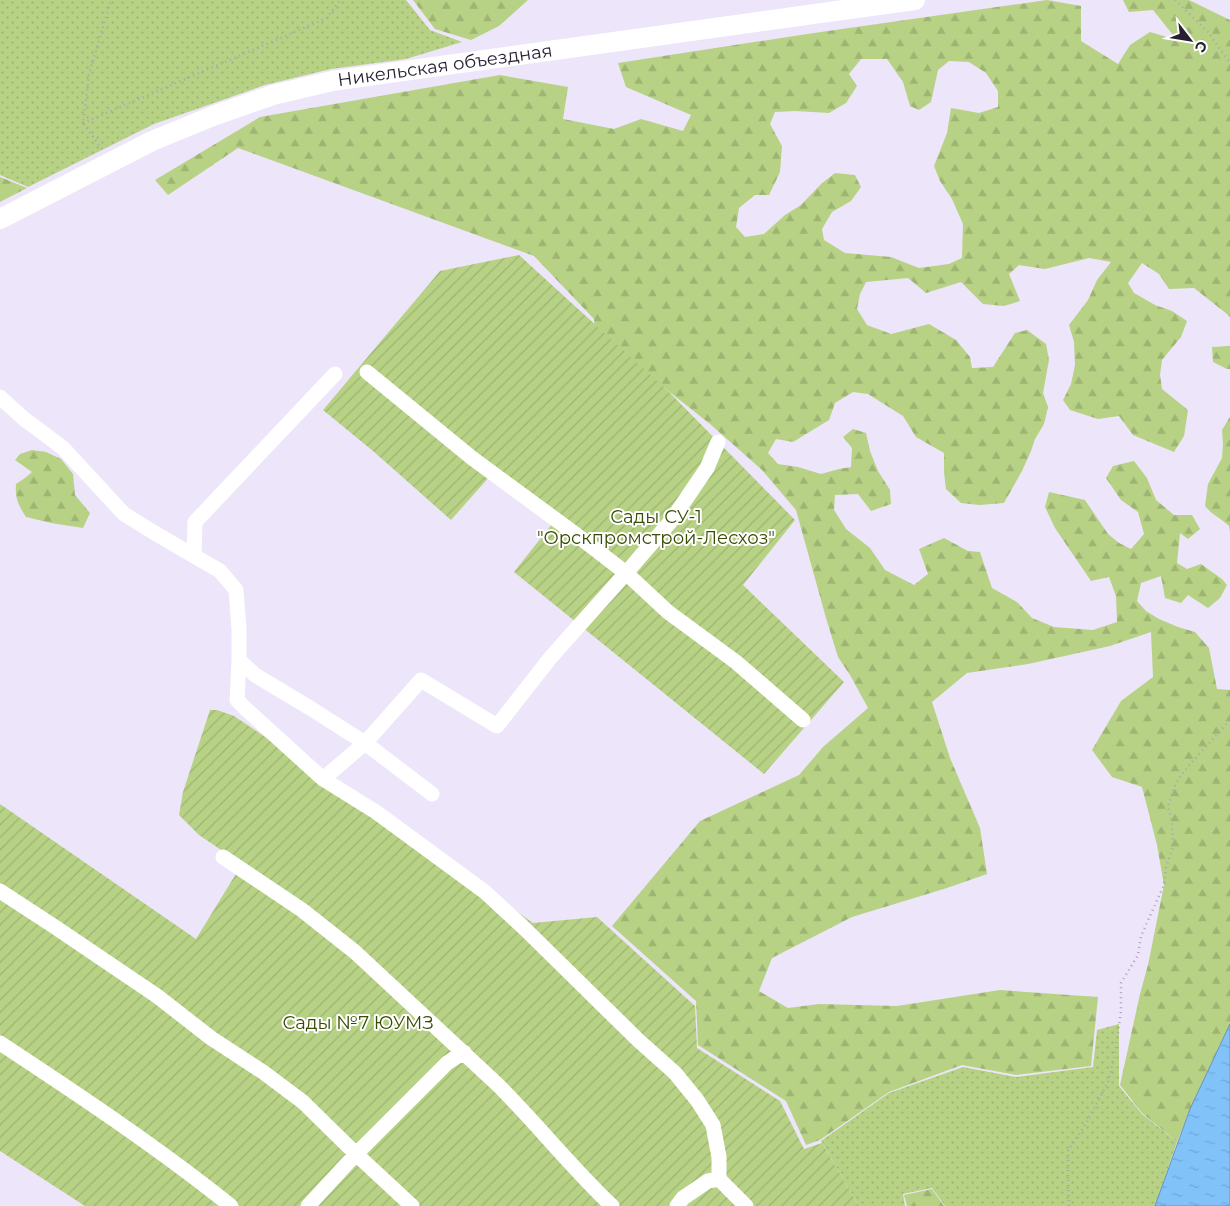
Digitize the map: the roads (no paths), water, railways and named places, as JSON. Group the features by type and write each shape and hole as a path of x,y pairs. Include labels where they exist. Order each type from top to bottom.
{"main road":[{"name":"Никельская объездная","path":"0,219 152,141 213,116 273,96 332,81 915,0"}],"lane":[{"path":"367,372 472,458 574,532 626,573 668,612 736,662 803,720"},
{"path":"194,556 195,522 335,374"},
{"path":"0,396 23,418 63,448 124,514 220,571 236,590 239,629 237,700 324,779 376,812 485,892 638,1040 675,1073 697,1100 712,1126 719,1157 719,1179 746,1206"},
{"path":"324,779 365,744 421,680 497,726 551,657 671,521 707,468 718,442"},
{"path":"239,660 255,675 365,744 432,794"},
{"path":"224,857 308,915 355,952 519,1105 582,1176 612,1206"},
{"path":"0,891 157,996 211,1038 263,1072 303,1102 412,1206"},
{"path":"0,1043 94,1105 231,1206"},
{"path":"308,1206 356,1154 447,1063 464,1052"},
{"path":"677,1206 683,1198 708,1181 719,1179"}],"water":[{"path":"1230,1024 1230,1206 1155,1206 1190,1109"}],"park label":[{"name":"Сады СУ-1 \"Орскпромстрой-Лесхоз\"","path":"656,527"},
{"name":"Сады №7 ЮУМЗ","path":"358,1023"}]}
